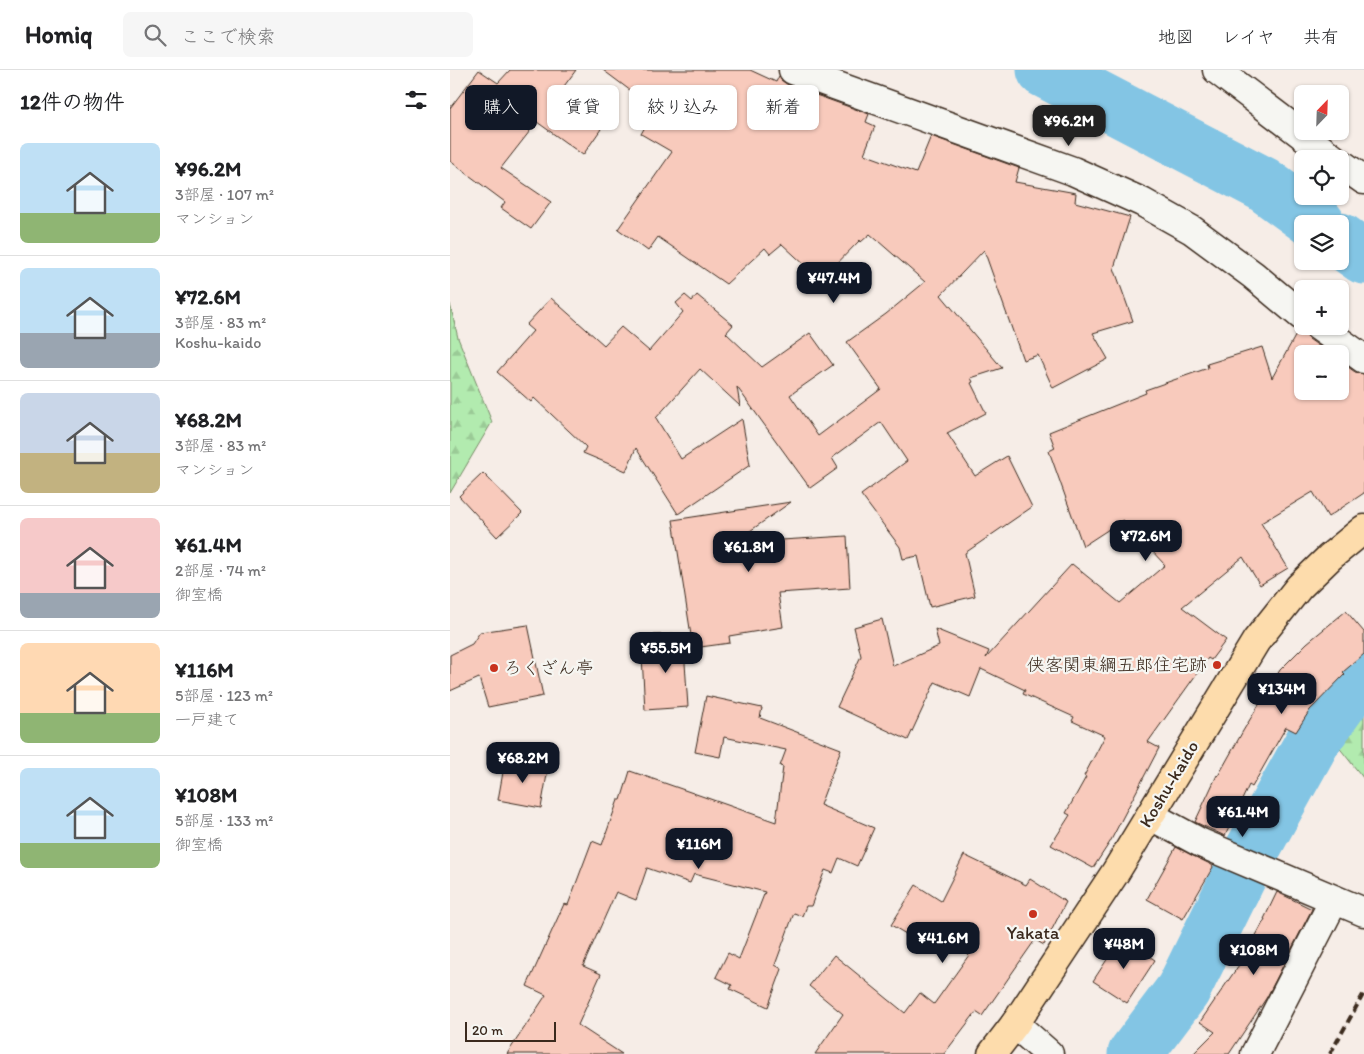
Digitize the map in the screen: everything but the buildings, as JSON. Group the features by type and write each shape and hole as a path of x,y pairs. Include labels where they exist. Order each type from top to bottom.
{"highway":[{"name":"Koshu-kaido","path":"992,1054 1015,1024 1090,912 1151,816 1256,641 1300,588 1330,557 1364,529"}],"street":[{"path":"793,70 1073,171 1142,202 1192,230 1253,275 1294,309"},
{"path":"1217,70 1322,150"},
{"path":"1349,169 1364,180"},
{"path":"1331,335 1364,359"},
{"path":"1151,816 1202,843 1364,912"},
{"path":"1255,1054 1334,900"},
{"path":"1015,1024 1049,1054"}],"green space":[{"path":"450,304 458,338 492,422 450,493"},
{"path":"1364,710 1364,779 1334,741"}],"waterway":[{"path":"1044,70 1263,184 1306,215"},
{"path":"1349,246 1364,257"},
{"path":"1135,1054 1183,990 1250,854 1314,739 1364,669"}],"railway":[{"path":"1330,1054 1364,993"}],"place":[{"name":"侠客関東綱五郎住宅跡","path":"1217,665"},
{"name":"ろくざん亭","path":"494,668"},
{"name":"Yakata","path":"1033,914"}]}
